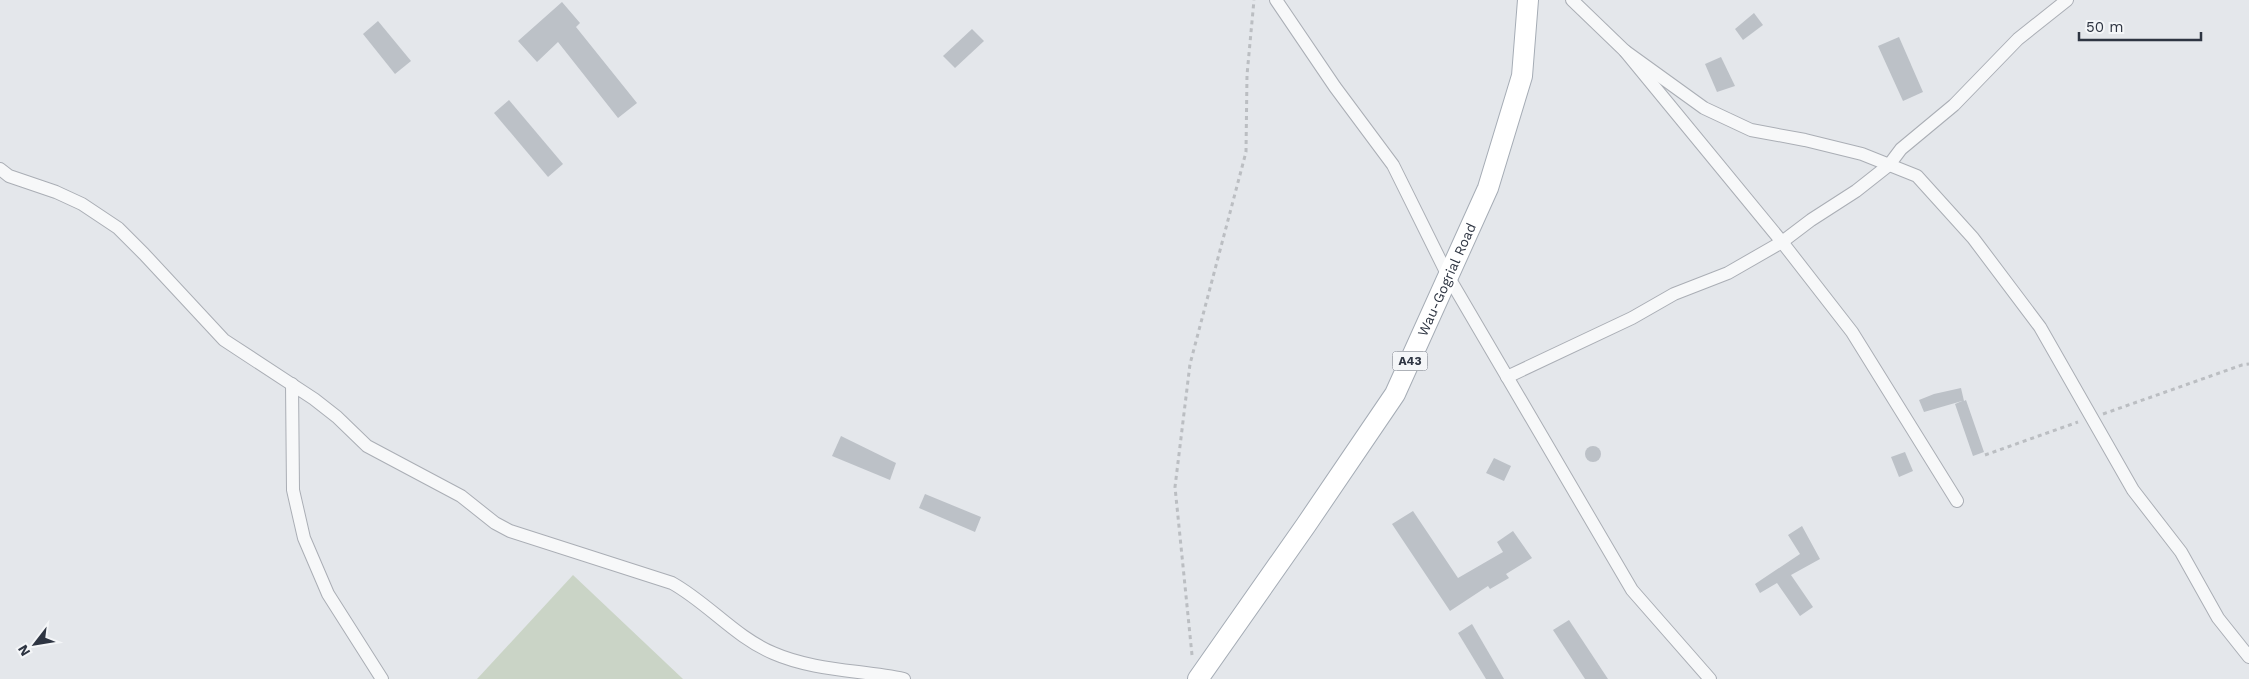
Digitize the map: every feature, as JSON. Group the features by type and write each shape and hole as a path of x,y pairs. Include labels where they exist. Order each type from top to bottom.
{"main road":[{"name":"Wau-Gogrial Road","path":"1196,670 1306,526 1395,394 1488,188 1522,76 1528,0"}],"street":[{"path":"1276,0 1335,87 1393,165 1448,276 1632,590 1710,679"},
{"path":"1572,0 1624,51 1782,242 1852,332 1957,501"},
{"path":"1507,377 1632,318 1674,294 1728,273 1782,242 1890,165 1901,149 1954,105 2018,40 2067,0"},
{"path":"1624,51 1704,108 1751,130 1843,150 1917,176 1973,238 2040,328 2133,490 2181,552 2218,618 2249,657"},
{"path":"0,169 9,176 56,192 82,204 118,228 217,334 232,347 292,384 337,417 367,446 461,496 494,523 510,531 672,583 687,591 749,640 778,656 792,661 904,679"},
{"path":"292,384 293,490 304,538 328,594 382,679"}],"path":[{"path":"1196,670 1175,487 1190,364 1246,152 1247,75 1254,0"},
{"path":"1985,455 2249,364"}],"green space":[{"path":"573,575 683,679 477,679"}],"building":[{"path":"562,2 580,23 576,27 637,103 618,118 558,42 537,62 518,41"},
{"path":"1754,13 1763,25 1743,40 1735,29"},
{"path":"378,21 411,61 395,74 363,34"},
{"path":"972,29 984,41 955,68 943,56"},
{"path":"1899,37 1923,92 1903,101 1878,46"},
{"path":"1721,57 1735,86 1717,92 1705,64"},
{"path":"509,100 563,164 548,177 494,113"},
{"path":"1961,388 1964,401 1966,400 1984,452 1973,456 1955,404 1962,401 1924,412 1919,400 1934,394"},
{"path":"841,436 896,463 890,480 832,456"},
{"path":"1593,446 1601,454 1593,462 1585,454"},
{"path":"1905,452 1913,471 1899,477 1891,457"},
{"path":"1494,458 1511,466 1504,481 1486,473"},
{"path":"925,494 981,517 975,532 919,508"},
{"path":"1413,511 1458,578 1503,552 1497,542 1513,531 1532,558 1506,574 1509,578 1490,589 1488,586 1450,611 1392,524"},
{"path":"1802,526 1820,559 1791,575 1813,607 1800,616 1777,583 1760,593 1755,584 1800,554 1788,535"},
{"path":"1569,620 1608,679 1585,679 1553,630"},
{"path":"1472,624 1504,679 1486,679 1458,633"}]}
